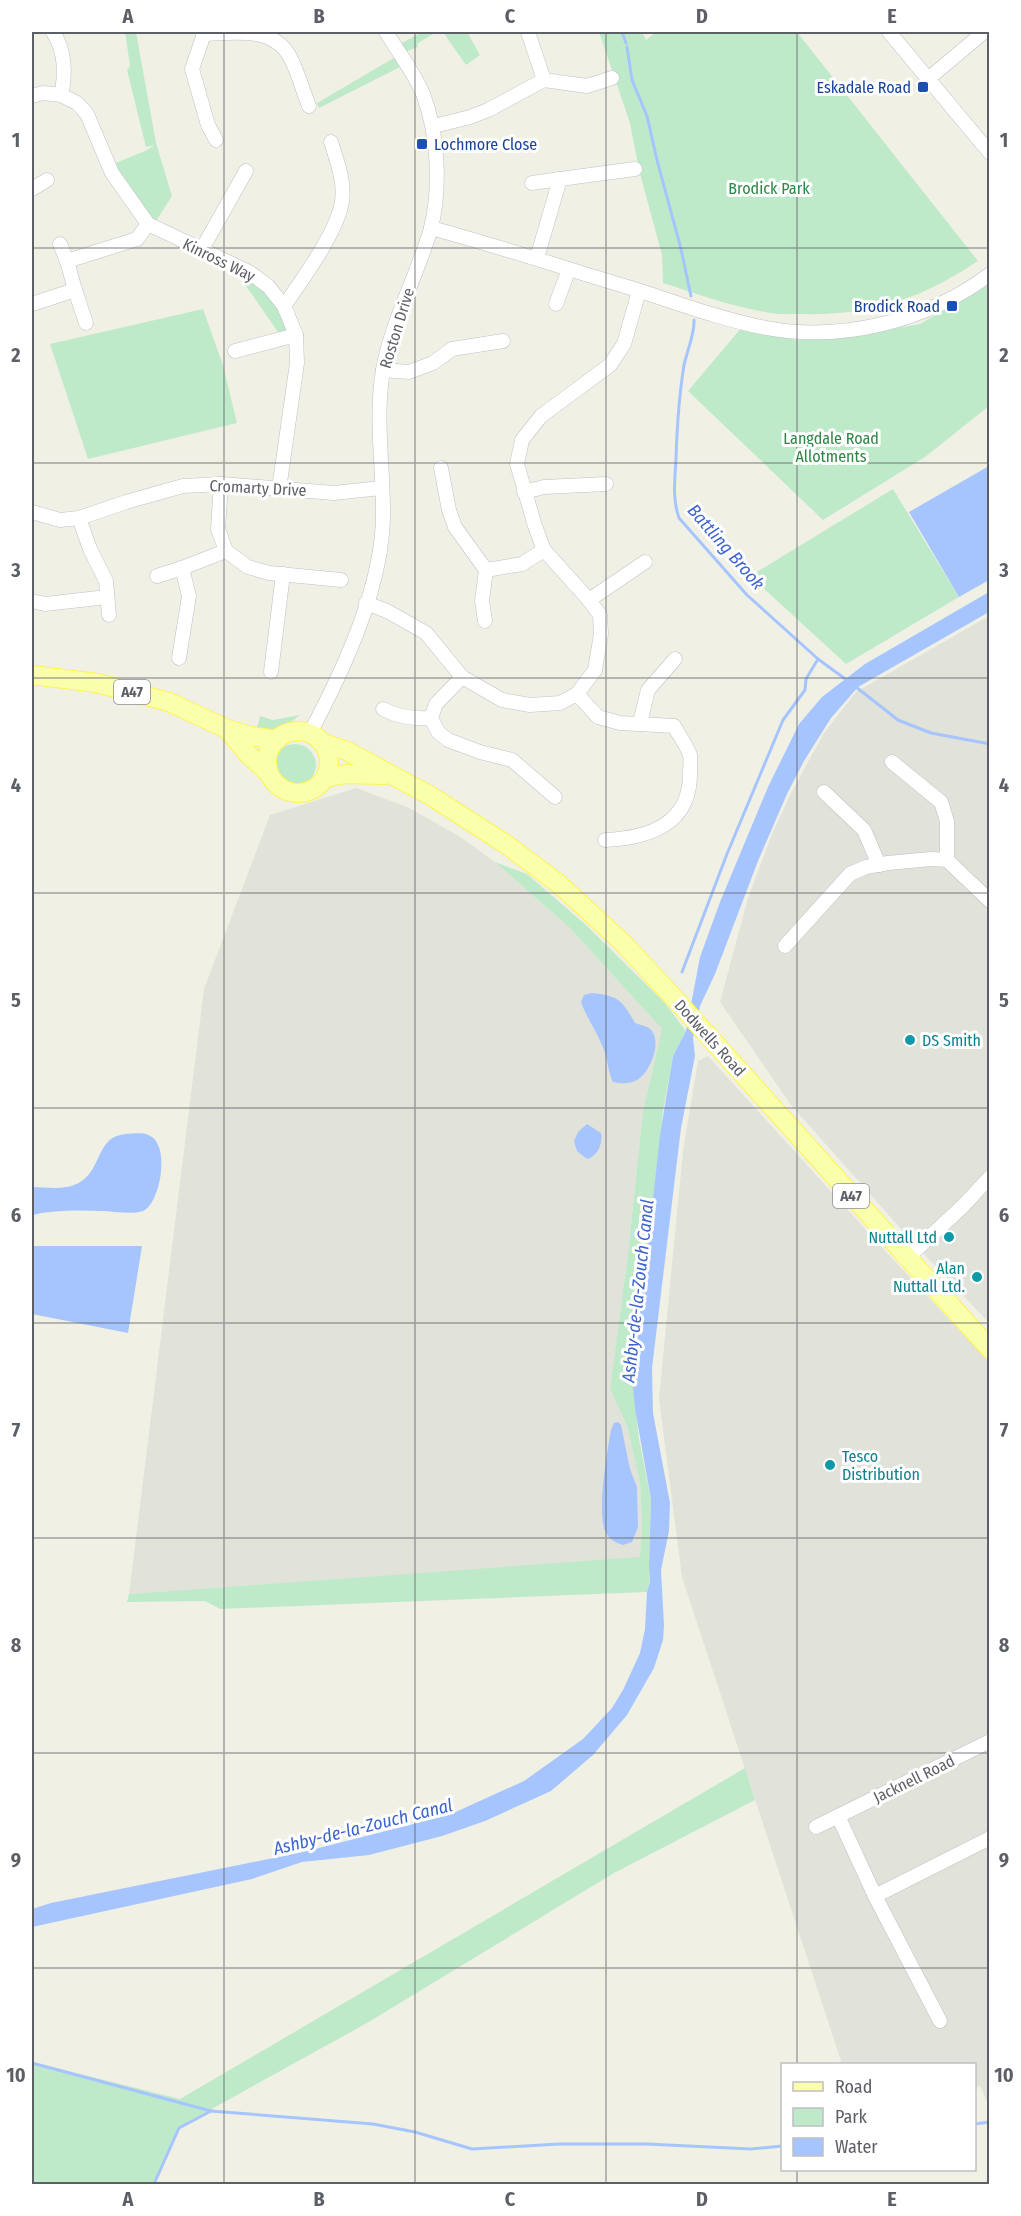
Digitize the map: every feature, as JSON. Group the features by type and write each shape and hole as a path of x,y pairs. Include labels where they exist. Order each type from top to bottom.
{"main road":[{"name":"A47","path":"32,675 97,683 169,702 227,729 277,740"},
{"name":"A47","path":"227,729 269,774"},
{"path":"292,732 317,738 330,761 325,778 319,786 300,794 281,789 269,774 268,756 277,740 292,732"},
{"name":"Dodwells Road","path":"317,738 440,802 507,845 559,884 623,943 676,1000 906,1259 990,1349"},
{"name":"Dodwells Road","path":"325,778 345,774 390,775"}],"street":[{"path":"32,96 43,93 61,94 65,76 62,58 53,32"},
{"name":"Roston Drive","path":"317,738 330,695 352,644 381,553 383,511 378,424 383,370 395,322 431,228 435,201 434,126 422,92 386,32"},
{"path":"528,32 543,80"},
{"path":"889,32 990,153"},
{"path":"928,79 984,32"},
{"path":"216,140 208,125 192,69 203,33 257,33 281,45 293,63 309,106"},
{"path":"434,126 488,110 543,80 587,86 612,78"},
{"name":"Kinross Way","path":"61,94 77,103 87,114 112,173 148,224 249,272 268,286 284,306 296,335 297,363 279,489"},
{"path":"284,306 334,225 342,201 340,168 331,142"},
{"path":"532,183 635,169"},
{"path":"202,249 246,171"},
{"path":"537,258 560,179"},
{"path":"38,185 42,200"},
{"path":"67,261 137,239 148,224"},
{"path":"431,228 537,258 713,315 766,328 812,333 840,331 885,323 920,313 950,300 990,274"},
{"path":"60,244 86,323"},
{"path":"556,304 569,269"},
{"path":"32,304 75,290"},
{"path":"366,603 387,611 426,633 462,677 502,700 530,705 560,703 577,694 595,670 601,634 600,615 544,550 517,464 522,440 541,416 610,365 624,344 639,291"},
{"path":"235,351 296,335"},
{"path":"383,370 409,372 433,363 452,349 503,341"},
{"path":"441,468 455,528 486,570 482,601 485,621"},
{"path":"221,483 218,529 226,551 248,567 269,573 340,580"},
{"name":"Cromarty Drive","path":"32,512 60,520 79,518 183,486 221,483 334,493 381,488"},
{"path":"524,492 544,487 606,484"},
{"path":"79,518 90,549 106,581 109,615"},
{"path":"486,570 522,564 544,550"},
{"path":"157,576 226,551"},
{"path":"589,600 645,562"},
{"path":"179,658 189,597 182,568"},
{"path":"272,672 283,574"},
{"path":"32,601 45,604 107,597"},
{"path":"640,723 648,690 675,658"},
{"path":"462,677 436,704 431,718 438,732 448,740 480,752 513,760 555,797"},
{"path":"577,694 598,717 620,723 674,726 690,755 690,790 676,817 654,832 627,839 605,840"},
{"path":"383,709 395,715 419,719 431,718"},
{"path":"892,762 941,802 948,821 947,860"},
{"path":"824,792 864,830 879,865"},
{"path":"784,945 850,874 866,867 931,859 947,860 990,901"},
{"path":"906,1259 963,1206 990,1177"},
{"name":"Jacknell Road","path":"816,1827 990,1741"},
{"path":"838,1816 875,1896 940,2021"},
{"path":"875,1896 990,1838"}],"shaded area":[{"path":"989,616 989,1323 909,1238 791,1105 720,1002 748,898 772,834 791,793 824,733 856,692"},
{"path":"356,788 407,807 459,836 495,862 570,928 662,1029 643,1111 628,1253 610,1389 627,1426 640,1483 642,1524 640,1558 129,1594 204,989 270,815"},
{"path":"708,1056 989,1362 989,2106 980,2086 976,2088 976,2063 842,2063 682,1577 659,1399 683,1151 698,1061"}],"green space":[{"path":"125,32 136,32 156,143 172,196 152,227 108,166 155,145 146,147 127,70 130,66"},
{"path":"422,32 436,32 417,44 418,47 400,54 406,64 319,108 317,103 399,55 395,47"},
{"path":"443,32 467,32 480,55 466,65"},
{"name":"Brodick Park","path":"599,32 642,32 646,40 656,32 797,32 978,261 936,286 915,295 873,308 826,314 769,313 726,303 663,283 662,255 639,170 630,123"},
{"path":"230,263 268,286 294,336 283,339"},
{"name":"Langdale Road Allotments","path":"989,284 989,406 925,457 823,520 688,391 742,327 796,340 832,339 920,324"},
{"path":"203,309 223,365 237,423 88,459 50,344"},
{"path":"893,489 959,597 846,664 750,576"},
{"path":"300,715 278,732 256,733 260,716 273,720"},
{"path":"295,744 303,745 310,750 315,757 315,773 310,780 303,785 295,786 287,785 280,780 275,773 274,765 275,757 280,750 287,745"},
{"path":"495,862 527,874 587,926 664,1002 686,1031 673,1056 663,1111 633,1388 639,1439 651,1499 650,1582 647,1592 220,1609 205,1601 127,1602 129,1594 640,1557 642,1524 640,1483 627,1426 610,1389 628,1253 643,1111 662,1029 570,928"},
{"path":"745,1768 755,1800 614,1873 367,2023 179,2127 154,2184 32,2184 32,2062 180,2099"}],"water":[{"path":"989,466 989,580 959,597 909,512"},
{"path":"989,592 989,612 858,687 831,718 804,761 787,794 700,1006 693,1038 695,1056 681,1128 652,1368 653,1413 670,1503 669,1531 661,1570 663,1640 654,1668 627,1715 593,1755 551,1791 485,1821 442,1836 369,1855 302,1862 252,1879 32,1927 32,1909 51,1903 303,1852 449,1815 524,1781 583,1739 612,1708 640,1653 645,1629 647,1592 650,1582 651,1499 635,1409 634,1372 660,1135 673,1056 686,1031 700,957 720,902 768,787 799,724 822,697 865,664"},
{"path":"592,993 619,1000 635,1023 648,1027 653,1033 654,1056 637,1080 625,1083 613,1082 602,1044 581,1002 584,995"},
{"path":"587,1124 601,1133 601,1137 597,1152 587,1159 577,1151 574,1141 578,1132"},
{"path":"125,1134 148,1135 155,1140 160,1149 161,1174 154,1198 149,1206 143,1211 133,1213 75,1211 32,1215 32,1187 64,1187 82,1181 92,1170 106,1144 113,1138"},
{"path":"32,1246 142,1246 128,1333 32,1314"},
{"path":"618,1422 621,1425 630,1469 637,1487 638,1527 632,1542 623,1545 606,1534 602,1510 611,1430 614,1423"}],"waterway":[{"name":"Battling Brook","path":"622,32 626,43"},
{"name":"Battling Brook","path":"627,47 632,80 647,116 691,296"},
{"name":"Battling Brook","path":"694,320 684,365 678,412 674,488 679,518 747,595 818,659 848,681"},
{"path":"682,972 727,854 783,720 805,690 806,679 818,659"},
{"path":"856,687 898,720 931,733 990,744"},
{"path":"32,2063 211,2111"},
{"path":"154,2184 179,2128 211,2111 373,2124 415,2132 472,2149 559,2144 647,2144 751,2149 781,2146"},
{"path":"976,2124 990,2122"}],"place":[{"name":"Eskadale Road","path":"923,87"},
{"name":"Lochmore Close","path":"422,144"},
{"name":"Brodick Road","path":"952,306"},
{"name":"DS Smith","path":"910,1040"},
{"name":"Nuttall Ltd","path":"949,1237"},
{"name":"Alan Nuttall Ltd.","path":"977,1277"},
{"name":"Tesco Distribution","path":"830,1465"}],"water label":[{"name":"Ashby-de-la-Zouch Canal","path":"638,1291"},
{"name":"Ashby-de-la-Zouch Canal","path":"363,1827"}]}
